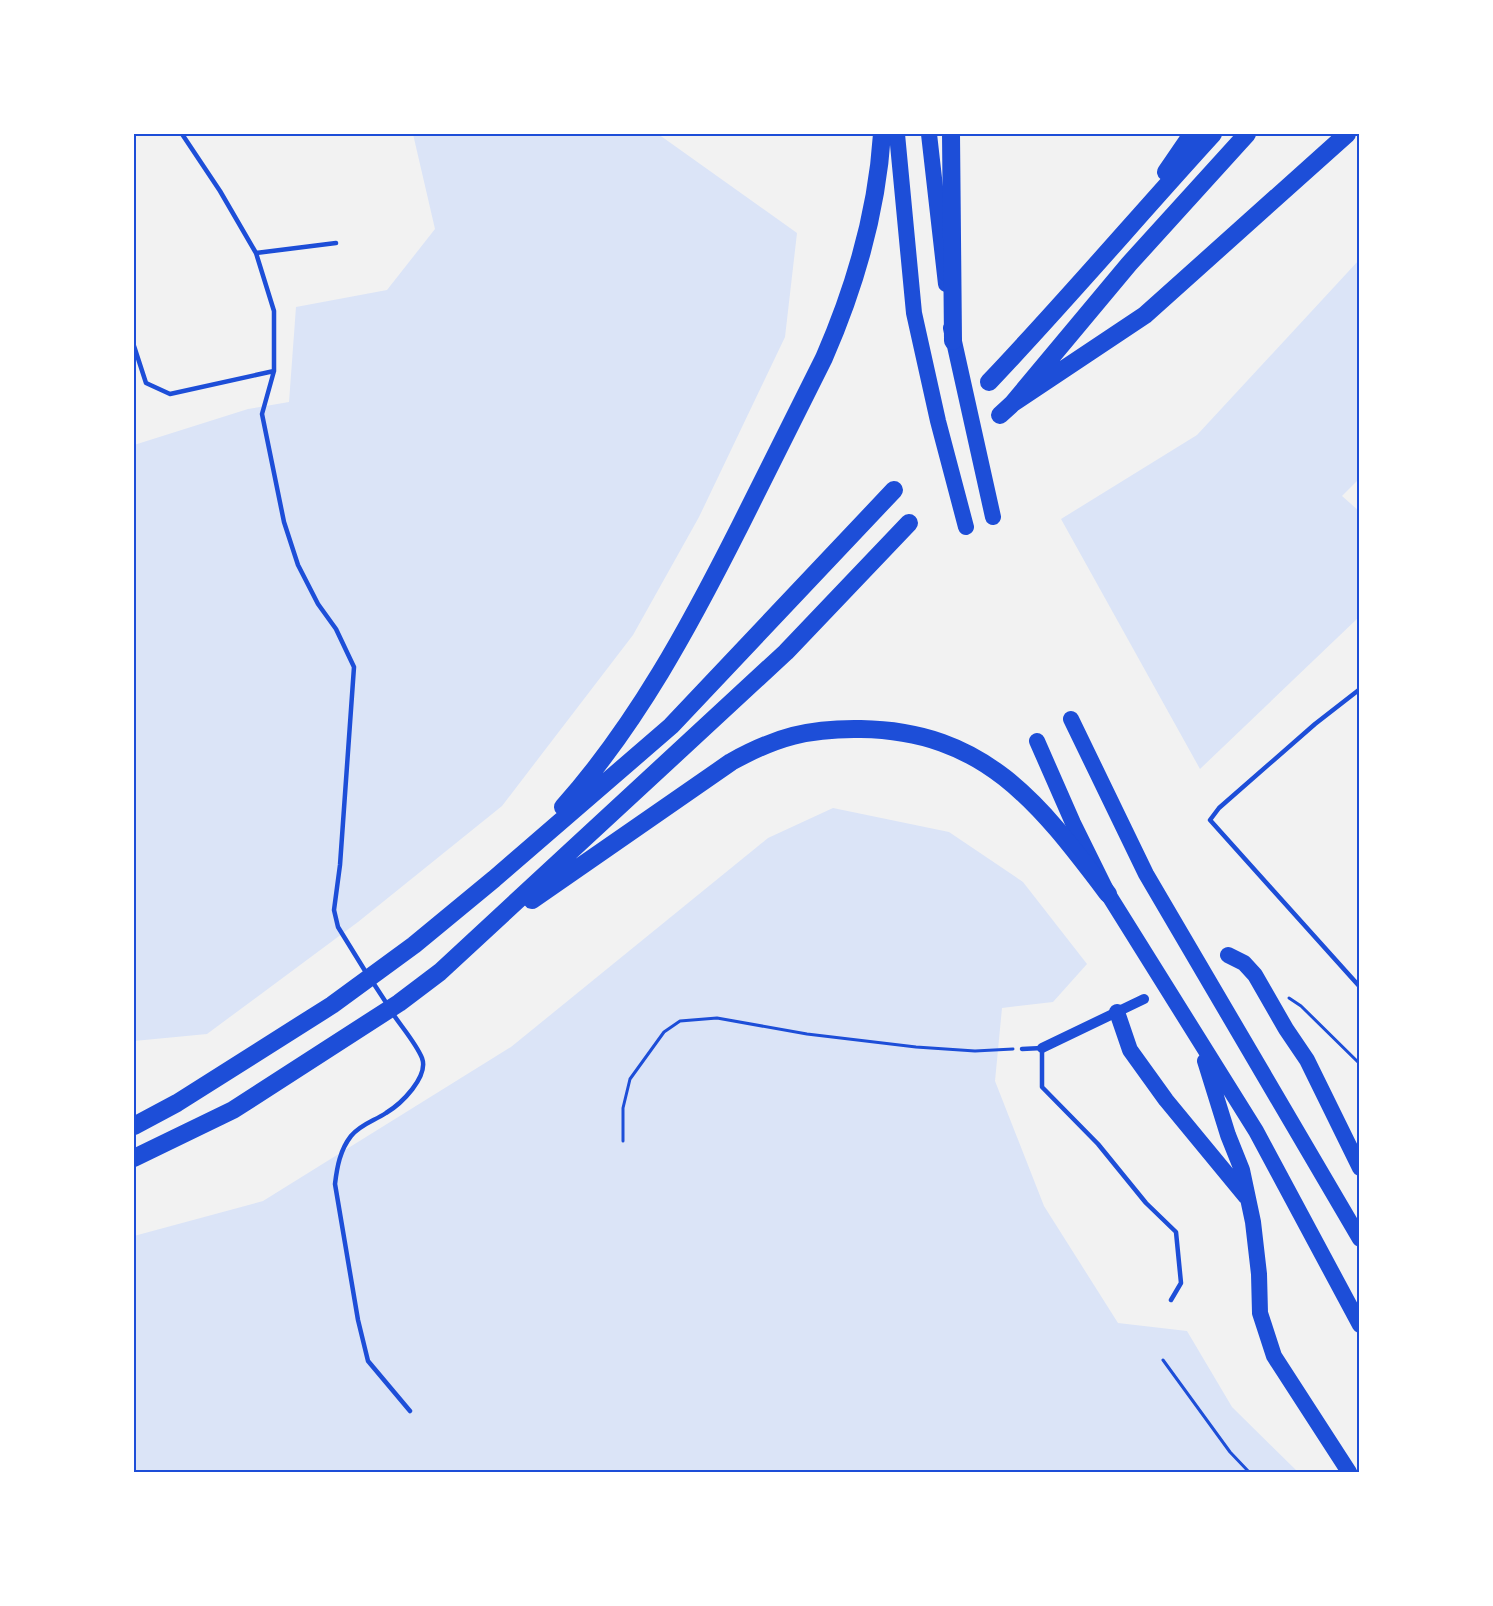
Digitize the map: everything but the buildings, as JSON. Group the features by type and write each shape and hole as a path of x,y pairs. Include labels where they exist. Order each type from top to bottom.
{"highway":[{"path":"494,879 576,793 604,757 662,672 706,592 841,320 866,241 882,134"},
{"path":"897,134 914,313 938,421 966,528"},
{"path":"929,134 953,341 993,517"},
{"path":"951,134 953,341"},
{"path":"1119,237 1192,134"},
{"path":"989,382 1047,321 1119,237 1214,134"},
{"path":"1246,134 1129,264 1007,409 1145,315 1347,134"},
{"path":"134,1126 177,1103 332,1005 414,945 494,879 671,726 894,490"},
{"path":"134,1158 233,1110 399,1003 440,972 786,652 909,523"},
{"path":"1071,719 1146,874 1359,1239"},
{"path":"479,937 731,762 783,737 814,730 883,729 939,741 966,752 1020,790 1042,811 1108,894"},
{"path":"1037,741 1073,823 1108,894 1256,1131 1359,1325"},
{"path":"1228,955 1244,963 1255,975 1307,1060 1359,1168"},
{"path":"1117,1012 1130,1050 1166,1101 1248,1200"},
{"path":"1197,1037 1228,1135 1242,1170 1253,1222 1259,1274 1260,1313 1274,1356 1349,1473"}],"street":[{"path":"1042,1048 1144,999"}],"lane":[{"path":"182,134 220,191 256,253 274,311 274,371 262,414 284,522 298,565 318,604 336,629 354,667 340,865 334,910 338,927 348,945 423,1060 421,1079 387,1113 364,1124 343,1148 337,1166 335,1184 358,1320 368,1361 410,1411"},
{"path":"256,253 336,243"},
{"path":"134,346 146,383 170,394 274,371"},
{"path":"1359,689 1315,724 1219,808 1210,820 1359,987"},
{"path":"1022,1049 1042,1048 1042,1087 1098,1144 1146,1203 1176,1232 1181,1283 1171,1300"}],"path":[{"path":"1282,994 1301,1006 1359,1064"},
{"path":"623,1141 623,1108 630,1079 664,1032 680,1021 717,1018 807,1034 916,1047 975,1051 1022,1049"},
{"path":"1162,1360 1230,1452 1249,1473"}],"shaded area":[{"path":"413,134 658,134 797,233 785,337 699,517 633,635 502,806 358,922 207,1034 134,1041 134,445 248,409 289,402 296,307 387,290 435,229"},
{"path":"1359,260 1359,479 1342,496 1359,511 1359,617 1200,769 1061,519 1197,435"},
{"path":"833,808 949,832 1023,882 1087,964 1053,1002 1002,1008 995,1081 1044,1206 1118,1323 1187,1331 1232,1407 1298,1472 134,1472 134,1236 263,1201 511,1047 768,838"}]}
